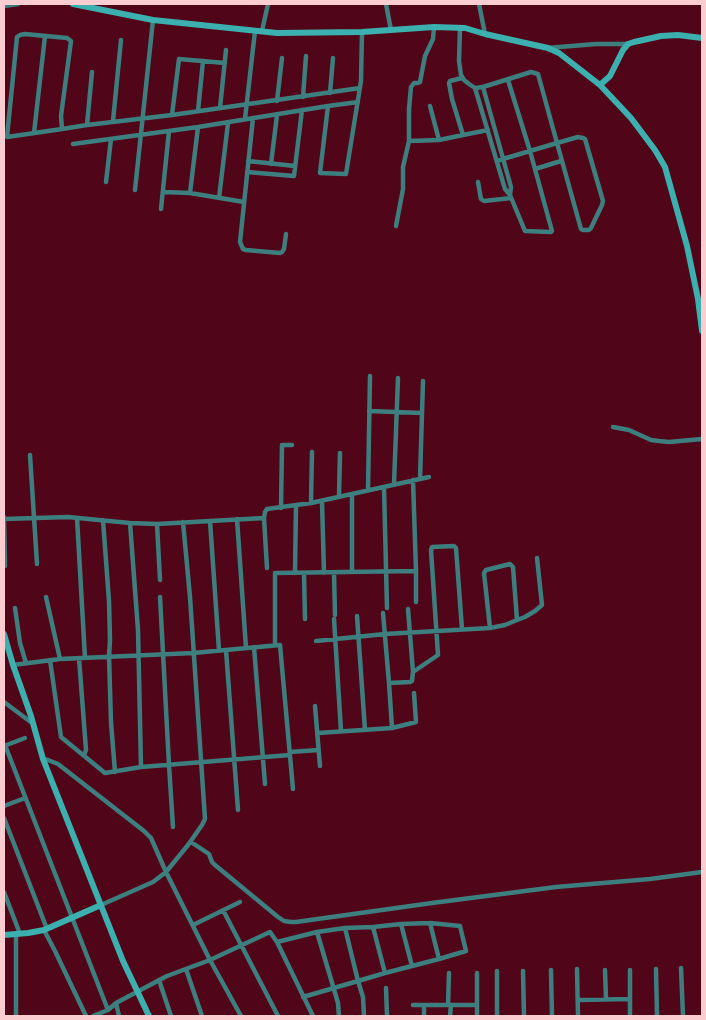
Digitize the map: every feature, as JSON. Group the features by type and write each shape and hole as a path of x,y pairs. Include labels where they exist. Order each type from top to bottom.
{"main road":[{"path":"73,4 153,20 277,33 362,32 434,27 463,28 546,48 559,53 600,84 631,118 665,167 687,246 698,299 702,331"},
{"path":"600,84 610,76 628,44 661,36 678,35 702,38"},
{"path":"4,634 34,726 42,759 123,961 148,1016"},
{"path":"4,935 45,929 101,905"}],"street":[{"path":"4,6 18,4"},
{"path":"245,119 258,31 268,4"},
{"path":"386,4 391,30"},
{"path":"479,4 485,34"},
{"path":"135,190 153,20"},
{"path":"396,226 403,189 403,167 409,142 411,85 418,83 421,79 427,49 433,39 434,27"},
{"path":"463,28 459,61 461,75 462,78 475,88 505,189 511,197 525,231 551,232 530,151 508,80"},
{"path":"328,106 320,173 346,174 360,88 362,32"},
{"path":"62,129 61,116 71,41 67,38 20,35 17,37 7,137 360,88"},
{"path":"34,133 45,36"},
{"path":"113,122 121,40"},
{"path":"546,48 596,44 628,44"},
{"path":"220,108 226,50"},
{"path":"303,97 306,56"},
{"path":"277,101 282,58"},
{"path":"330,93 333,58"},
{"path":"172,115 179,59 225,63"},
{"path":"198,112 204,61"},
{"path":"87,125 92,72"},
{"path":"475,88 532,72 538,74 556,144 581,229 590,229 602,205 602,201 585,139 581,137 556,144 530,151 497,161"},
{"path":"462,78 450,81 449,83 463,135"},
{"path":"483,87 511,187 511,197"},
{"path":"74,144 358,102"},
{"path":"430,106 439,140"},
{"path":"247,172 294,176 302,110"},
{"path":"271,164 277,115"},
{"path":"253,118 240,242 242,249 280,253 284,249 286,234"},
{"path":"219,198 228,122"},
{"path":"190,193 198,127"},
{"path":"409,142 439,140 488,130"},
{"path":"161,210 169,131"},
{"path":"106,182 111,139"},
{"path":"535,169 561,160"},
{"path":"248,162 295,166"},
{"path":"478,182 484,202 511,197"},
{"path":"162,192 190,193 244,202"},
{"path":"368,490 370,376"},
{"path":"394,484 398,378"},
{"path":"420,479 423,381"},
{"path":"369,411 422,413"},
{"path":"613,427 629,430 658,442 702,439"},
{"path":"281,508 282,445 292,445"},
{"path":"311,503 312,452"},
{"path":"339,497 340,453"},
{"path":"30,455 37,564"},
{"path":"267,568 264,518 267,509 296,506 429,477"},
{"path":"414,480 416,602"},
{"path":"384,487 387,608"},
{"path":"352,494 352,572"},
{"path":"322,500 324,573"},
{"path":"295,573 296,506"},
{"path":"4,566 4,518 77,518 157,524 264,518"},
{"path":"77,518 85,658"},
{"path":"237,519 246,648"},
{"path":"103,520 109,601 111,722 115,772"},
{"path":"210,521 219,650"},
{"path":"101,905 152,882 166,872 190,843 204,819 190,597 183,522"},
{"path":"130,523 138,630 141,767"},
{"path":"157,524 160,580"},
{"path":"413,672 438,655 432,547 454,546 456,548 462,630"},
{"path":"316,641 385,634 490,628 505,625 535,612 542,605 537,558"},
{"path":"490,628 484,573 486,570 510,564 513,567 517,620"},
{"path":"275,645 275,573 416,571"},
{"path":"334,572 335,639 341,730"},
{"path":"304,573 305,619"},
{"path":"46,597 60,659"},
{"path":"160,597 173,828"},
{"path":"15,608 20,643 26,663"},
{"path":"389,683 412,681 408,609"},
{"path":"383,613 392,728"},
{"path":"357,616 365,730"},
{"path":"13,665 60,659 163,655 280,645 293,789"},
{"path":"254,648 265,784"},
{"path":"226,650 238,810"},
{"path":"79,658 86,750 84,755"},
{"path":"50,660 61,737 105,773 141,767 234,760 318,750"},
{"path":"318,733 392,728 416,722 414,693"},
{"path":"4,702 34,726"},
{"path":"315,706 320,766"},
{"path":"25,738 4,745 108,1010"},
{"path":"42,759 58,764 151,838 210,960 241,1016"},
{"path":"4,806 26,798"},
{"path":"4,818 45,929 86,1016"},
{"path":"190,843 209,854 215,865 278,917 291,922 432,902 702,872"},
{"path":"4,892 18,934 16,1016"},
{"path":"193,925 240,902"},
{"path":"223,910 278,1016"},
{"path":"277,942 317,932 345,928 430,923 460,926 466,951 303,997"},
{"path":"430,923 439,959"},
{"path":"401,924 412,966"},
{"path":"373,927 385,973"},
{"path":"345,928 363,997 364,1016"},
{"path":"93,1016 108,1010 116,1003 159,980 210,960 270,932 277,942 313,1016"},
{"path":"317,932 338,1003 339,1016"},
{"path":"681,968 683,1016"},
{"path":"186,969 202,1016"},
{"path":"577,969 578,1016"},
{"path":"656,969 657,1016"},
{"path":"551,970 552,1016"},
{"path":"605,970 606,999"},
{"path":"630,970 630,1016"},
{"path":"497,971 497,1016"},
{"path":"523,971 524,1016"},
{"path":"449,973 450,1016"},
{"path":"477,973 477,1016"},
{"path":"159,980 171,1016"},
{"path":"386,988 387,1016"},
{"path":"578,1000 630,999"},
{"path":"116,1003 120,1016"},
{"path":"413,1005 477,1005"},
{"path":"424,1005 424,1016"}]}
